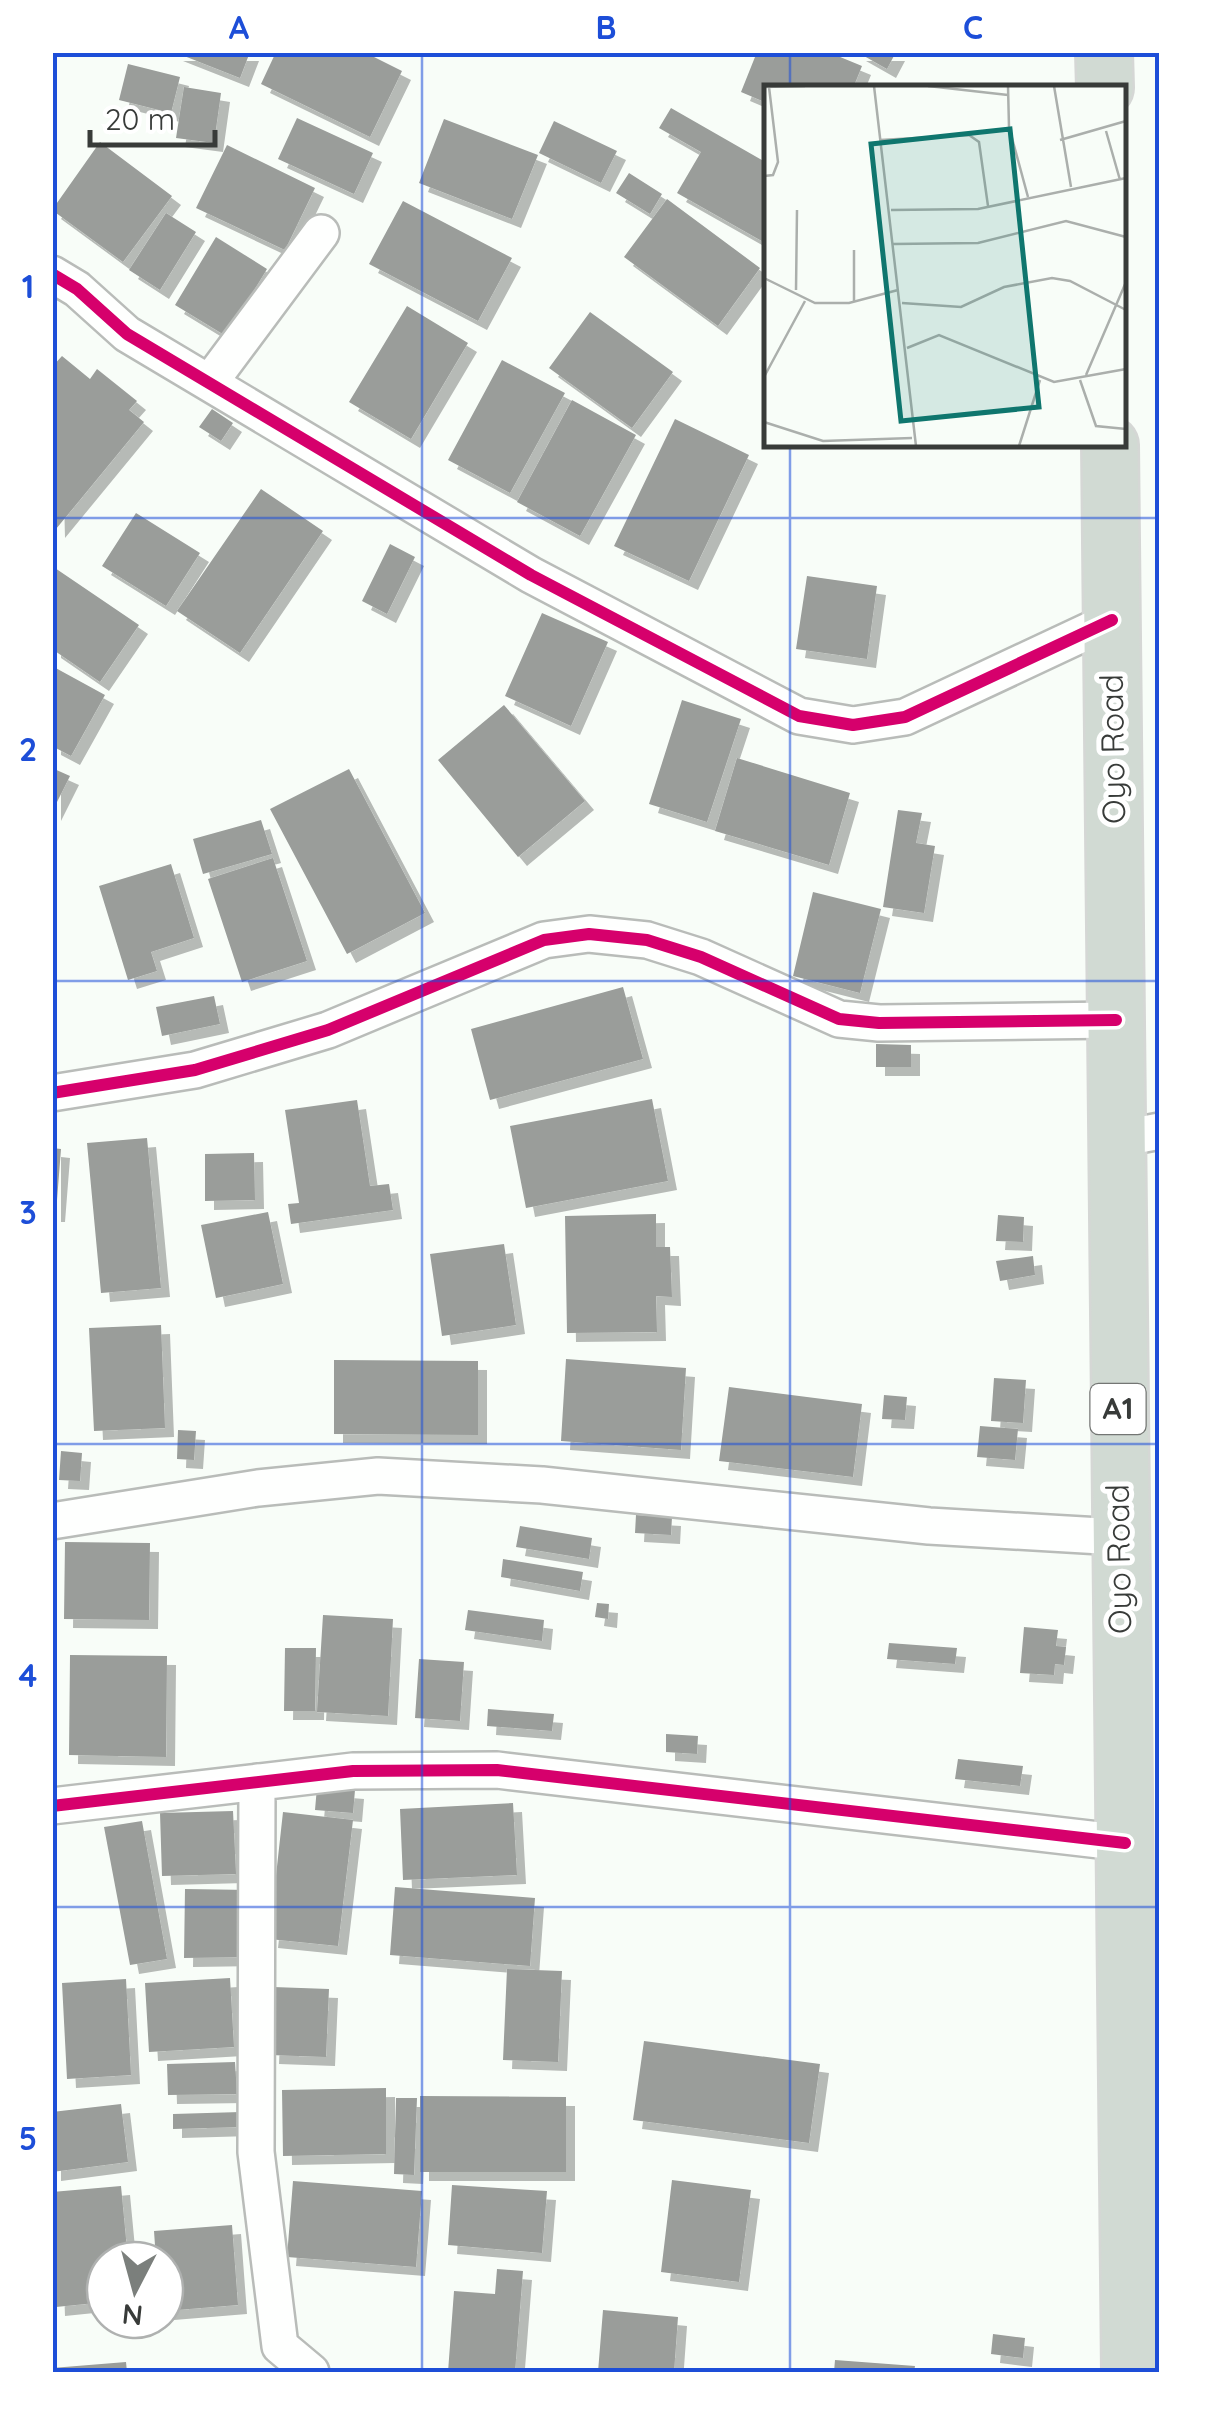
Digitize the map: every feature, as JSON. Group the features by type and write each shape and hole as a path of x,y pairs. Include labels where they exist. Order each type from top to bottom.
{"highway":[{"path":"1104,52 1105,85"},
{"name":"Oyo Road","path":"1110,448 1116,1020 1138,1135 1118,1537 1130,2372"}],"street":[{"path":"210,382 321,233"},
{"path":"52,274 76,288 127,334 530,574 799,716 853,725 905,717 1112,620"},
{"path":"52,1093 194,1070 328,1030 544,940 589,934 648,940 701,957 839,1019 879,1023 1116,1020"},
{"path":"52,1521 258,1488 378,1476 542,1485 929,1526 1118,1537"},
{"path":"52,1806 353,1771 497,1770 1125,1844"},
{"path":"257,1782 256,2152 280,2346 311,2372"}],"building":[{"path":"174,52 250,52 240,78"},
{"path":"276,52 364,52 402,71 370,137 261,84"},
{"path":"757,52 828,52 862,66 854,85 764,85 764,102 741,92"},
{"path":"857,52 896,52 887,69"},
{"path":"128,64 180,77 171,113 119,100"},
{"path":"184,87 221,93 214,143 176,138"},
{"path":"671,108 764,161 764,242 677,193 701,152 659,128"},
{"path":"297,118 373,153 354,194 278,159"},
{"path":"444,119 538,155 512,219 419,183"},
{"path":"554,121 617,151 601,183 539,153"},
{"path":"100,142 172,196 123,262 52,210"},
{"path":"227,145 315,188 285,250 196,208"},
{"path":"629,173 662,194 650,214 616,193"},
{"path":"667,199 760,268 718,326 624,257"},
{"path":"403,201 512,258 478,321 369,264"},
{"path":"166,213 196,232 160,290 129,270"},
{"path":"216,237 267,269 226,336 175,305"},
{"path":"407,306 468,343 411,439 349,402"},
{"path":"590,312 673,372 632,428 549,368"},
{"path":"62,356 90,379 97,369 137,401 129,410 144,422 56,529 52,367"},
{"path":"502,360 565,393 510,493 448,460"},
{"path":"572,400 636,435 580,536 517,502"},
{"path":"212,409 233,423 221,441 199,427"},
{"path":"675,419 749,455 689,581 614,546"},
{"path":"261,489 323,531 240,653 177,611"},
{"path":"136,513 200,553 166,606 102,566"},
{"path":"390,544 415,557 387,614 362,601"},
{"path":"52,566 139,625 100,682 52,649"},
{"path":"807,576 877,586 867,659 796,649"},
{"path":"542,613 608,642 571,726 505,696"},
{"path":"52,666 105,695 71,756 52,746"},
{"path":"682,700 741,719 707,822 649,804"},
{"path":"504,705 585,801 518,857 438,760"},
{"path":"737,758 850,793 829,865 715,831"},
{"path":"52,768 70,776 52,812"},
{"path":"349,769 425,913 347,954 270,809"},
{"path":"898,810 922,813 916,843 935,846 924,913 883,907"},
{"path":"261,820 272,854 203,874 193,839"},
{"path":"273,858 307,961 242,982 208,879"},
{"path":"171,864 194,938 151,952 157,971 128,980 99,886"},
{"path":"813,892 881,909 860,993 793,976"},
{"path":"623,987 643,1059 490,1100 471,1029"},
{"path":"214,996 220,1024 162,1036 156,1007"},
{"path":"876,1044 911,1045 911,1067 876,1067"},
{"path":"652,1099 668,1181 526,1208 510,1126"},
{"path":"357,1100 370,1186 389,1184 393,1210 291,1224 288,1204 299,1203 285,1110"},
{"path":"147,1138 161,1288 101,1293 87,1143"},
{"path":"52,1148 61,1149 56,1213 52,1213"},
{"path":"254,1153 255,1200 205,1201 205,1154"},
{"path":"268,1212 283,1284 216,1298 201,1225"},
{"path":"656,1214 656,1247 670,1247 672,1297 656,1296 657,1332 567,1333 565,1216"},
{"path":"998,1215 1024,1217 1023,1242 996,1241"},
{"path":"504,1244 516,1325 442,1336 430,1254"},
{"path":"1033,1256 1035,1275 1000,1281 996,1261"},
{"path":"161,1325 165,1428 94,1431 89,1328"},
{"path":"566,1359 686,1368 681,1450 561,1441"},
{"path":"334,1360 478,1361 478,1435 334,1434"},
{"path":"994,1378 1026,1380 1023,1423 991,1421"},
{"path":"729,1387 862,1404 853,1477 719,1461"},
{"path":"884,1395 907,1397 905,1420 882,1419"},
{"path":"980,1426 1018,1429 1015,1460 977,1457"},
{"path":"178,1430 196,1431 194,1460 177,1459"},
{"path":"61,1451 82,1453 80,1481 59,1480"},
{"path":"636,1515 672,1517 671,1535 635,1533"},
{"path":"520,1526 592,1538 589,1559 516,1547"},
{"path":"65,1542 150,1543 149,1620 64,1619"},
{"path":"503,1559 583,1572 580,1591 501,1577"},
{"path":"597,1603 609,1604 608,1619 595,1617"},
{"path":"468,1610 544,1620 542,1641 465,1630"},
{"path":"323,1615 393,1619 388,1716 317,1712"},
{"path":"1024,1627 1058,1630 1056,1646 1066,1647 1064,1665 1055,1664 1054,1675 1020,1673"},
{"path":"889,1643 957,1648 955,1664 887,1659"},
{"path":"285,1648 316,1648 315,1711 284,1711"},
{"path":"70,1655 167,1656 166,1757 69,1755"},
{"path":"419,1659 464,1662 460,1721 415,1718"},
{"path":"488,1709 554,1714 552,1731 487,1726"},
{"path":"666,1734 698,1736 697,1754 666,1752"},
{"path":"958,1759 1023,1766 1020,1786 955,1779"},
{"path":"317,1787 355,1790 353,1813 315,1810"},
{"path":"513,1803 517,1875 403,1880 400,1809"},
{"path":"233,1811 236,1874 162,1876 160,1813"},
{"path":"283,1812 353,1820 338,1946 269,1939"},
{"path":"142,1821 167,1959 130,1965 104,1827"},
{"path":"395,1887 535,1898 530,1966 390,1955"},
{"path":"185,1889 250,1890 250,1957 184,1958"},
{"path":"507,1969 562,1971 558,2062 503,2060"},
{"path":"230,1978 234,2047 149,2052 145,1983"},
{"path":"126,1979 131,2075 67,2079 62,1983"},
{"path":"273,1987 329,1989 326,2057 270,2055"},
{"path":"644,2041 820,2064 809,2143 633,2120"},
{"path":"235,2062 237,2094 168,2095 167,2064"},
{"path":"386,2088 386,2154 283,2156 282,2090"},
{"path":"420,2096 566,2097 566,2172 420,2172"},
{"path":"396,2098 417,2098 414,2175 394,2174"},
{"path":"121,2104 128,2162 52,2172 52,2112"},
{"path":"241,2112 242,2127 173,2129 173,2114"},
{"path":"672,2180 751,2190 739,2282 661,2272"},
{"path":"293,2181 422,2191 416,2267 287,2257"},
{"path":"452,2185 547,2191 542,2253 448,2245"},
{"path":"121,2186 126,2240 85,2240 85,2304 56,2307 52,2192"},
{"path":"232,2225 238,2305 185,2309 185,2240 155,2240 154,2231"},
{"path":"497,2269 523,2271 515,2372 448,2372 454,2291 495,2294"},
{"path":"603,2310 678,2317 674,2372 598,2372"},
{"path":"993,2334 1025,2338 1023,2358 991,2354"},
{"path":"835,2360 915,2366 914,2372 834,2372"},
{"path":"126,2362 127,2372 52,2372 52,2368"}],"cycle path":[{"path":"52,274 77,289 127,334 531,575 799,716 853,725 905,717 1112,620"},
{"path":"52,1093 195,1070 328,1030 544,940 589,934 647,940 701,957 839,1019 879,1023 1116,1020"},
{"path":"52,1806 353,1771 497,1770 1125,1843"}]}
